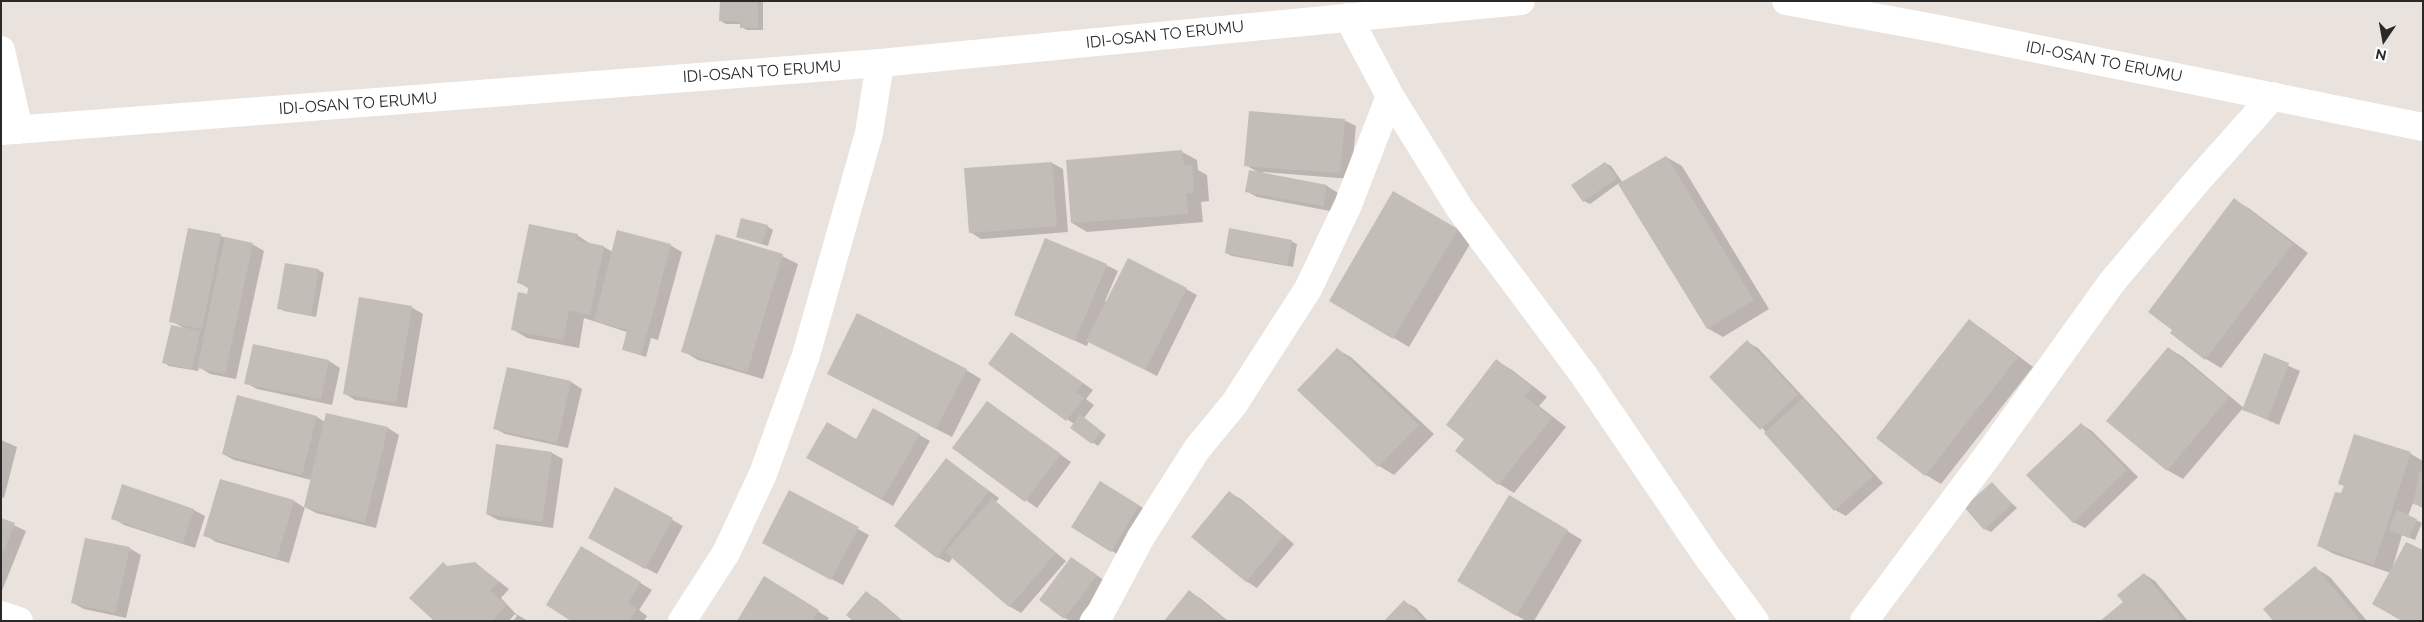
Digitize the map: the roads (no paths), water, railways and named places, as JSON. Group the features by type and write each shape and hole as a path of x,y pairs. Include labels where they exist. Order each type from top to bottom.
{"street":[{"name":"IDI-OSAN TO ERUMU","path":"10,131 880,63 1521,1"},
{"name":"IDI-OSAN TO ERUMU","path":"1786,1 1948,31 2423,127"},
{"path":"1348,17 1390,96 1460,209 1583,374 1706,555 1755,621"},
{"path":"1,50 10,131"},
{"path":"682,621 726,554 759,483 803,364 869,133 880,63"},
{"path":"1094,621 1101,612 1141,537 1197,449 1234,404 1308,290 1348,205 1390,96"},
{"path":"1864,621 1988,455 2112,282 2198,180 2273,96"},
{"path":"1,615 19,621"}]}
